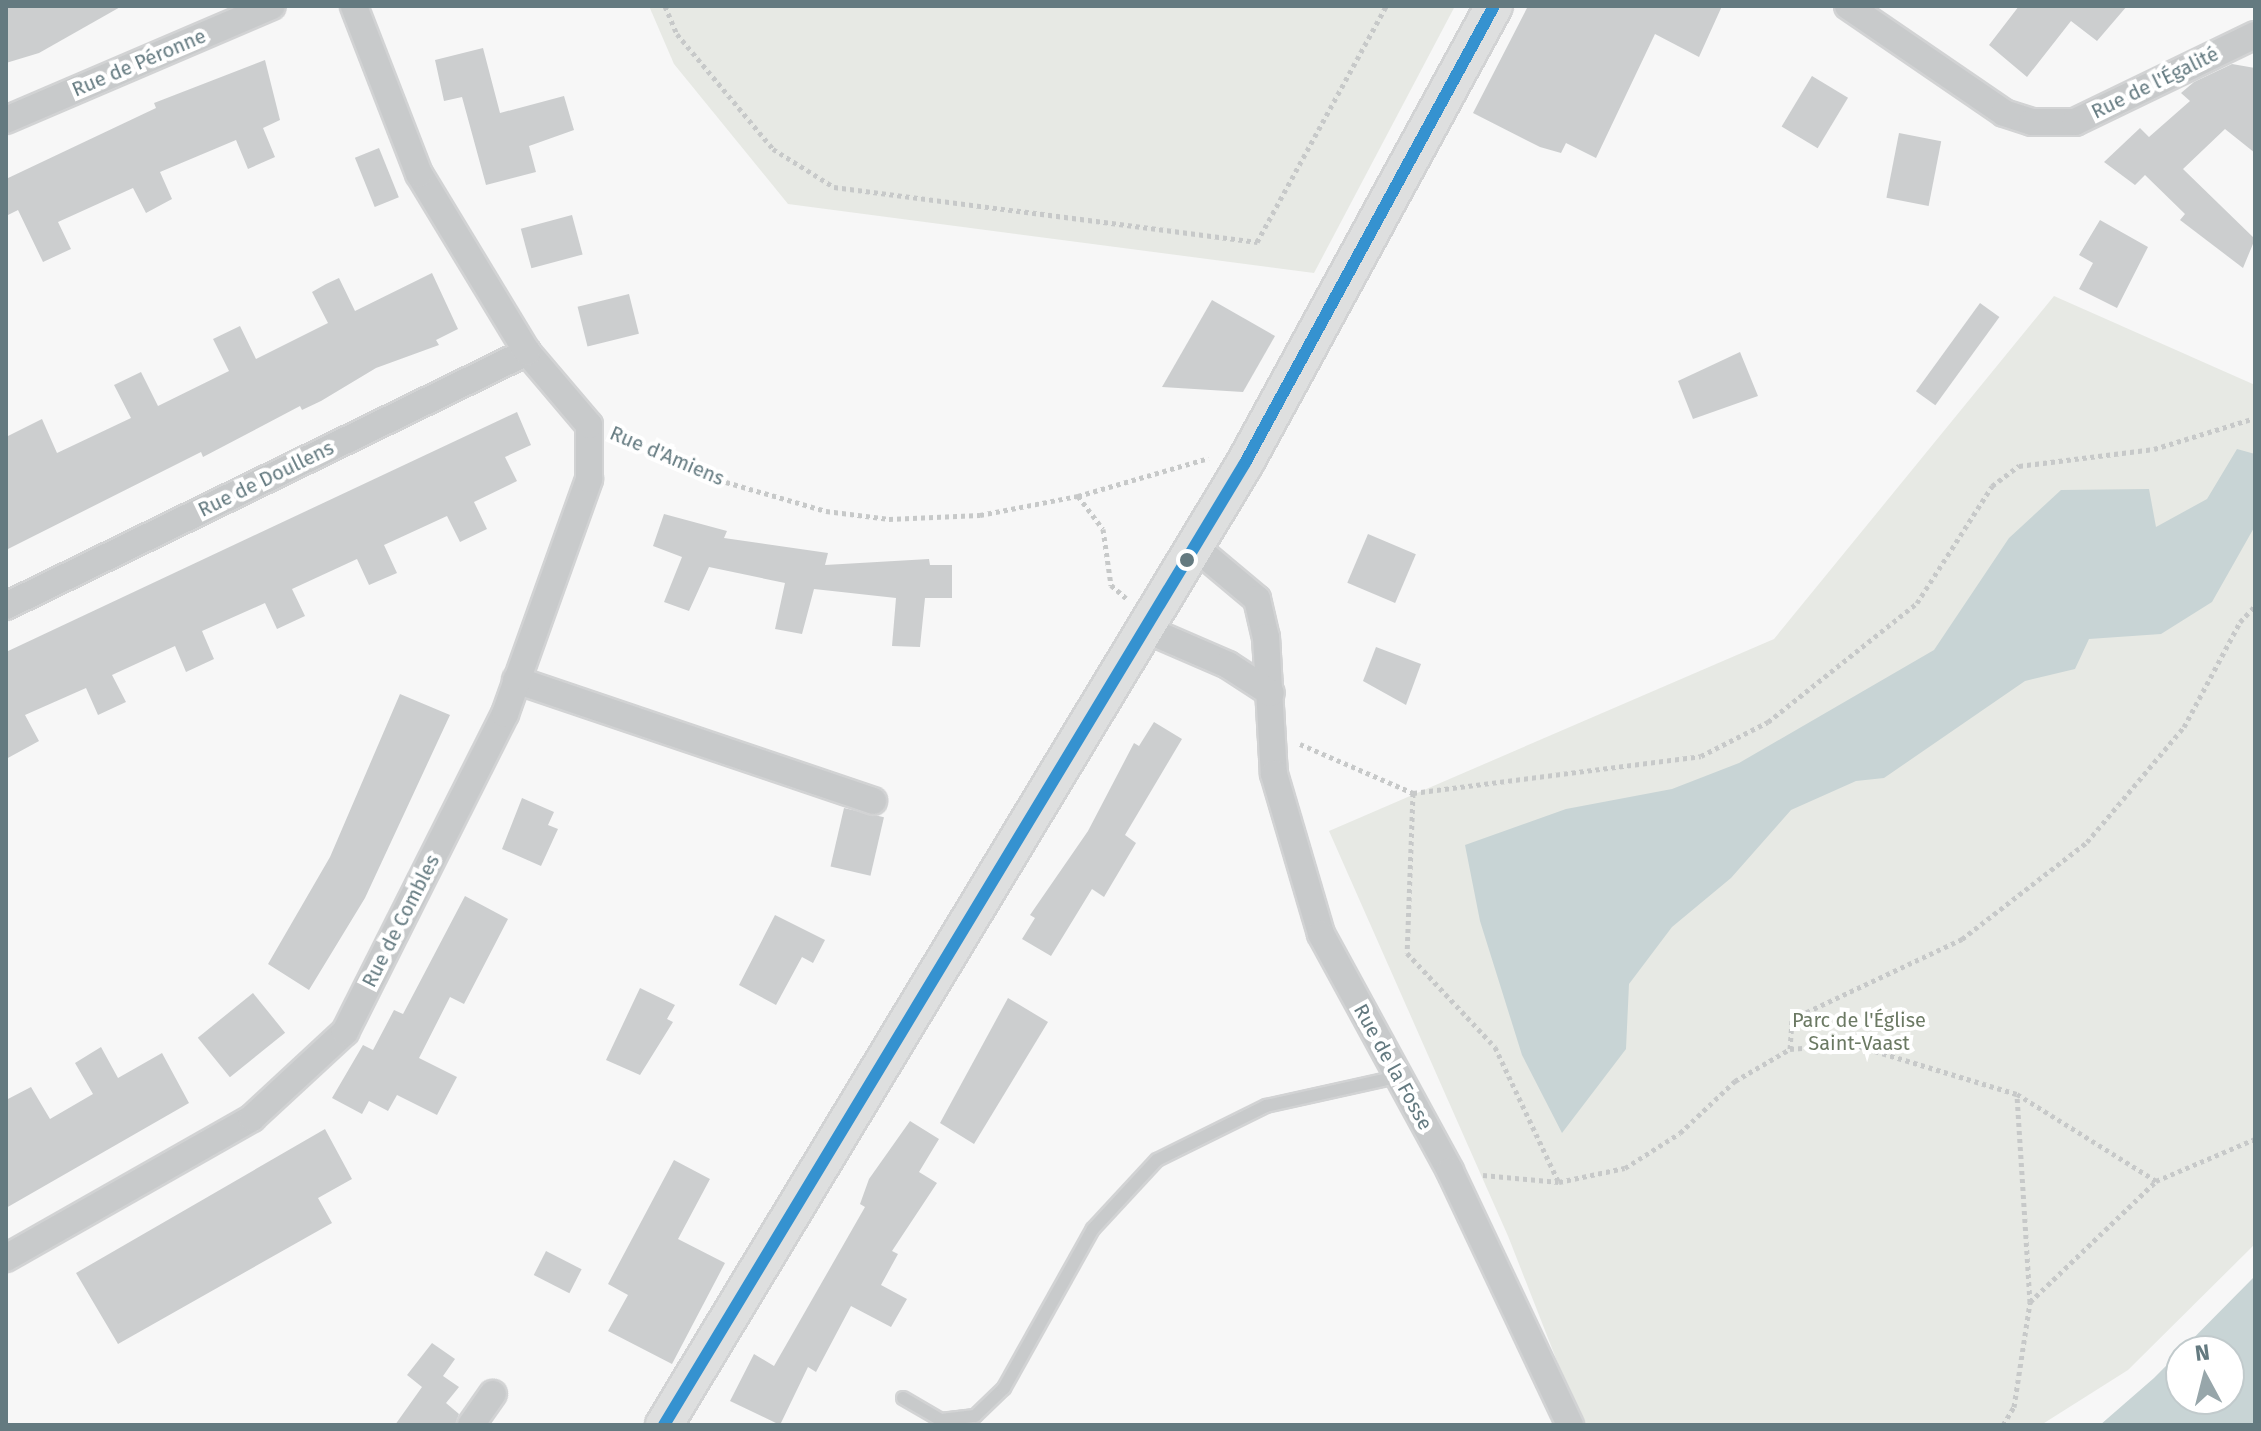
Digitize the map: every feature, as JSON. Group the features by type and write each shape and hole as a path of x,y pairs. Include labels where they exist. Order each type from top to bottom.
{"main road":[{"path":"664,1425 1245,463 1494,6"}],"street":[{"name":"Rue de Péronne","path":"6,120 272,6"},
{"name":"Rue d'Amiens","path":"354,6 419,174 527,352 589,425"},
{"name":"Rue de l'Égalité","path":"1848,6 2004,113 2032,122 2075,122 2255,35"},
{"name":"Rue de Doullens","path":"6,606 527,352"},
{"name":"Rue de Combles","path":"6,1258 252,1118 345,1032 505,714 589,479 589,425"},
{"name":"Rue de la Fosse","path":"1195,547 1257,599 1271,693 1274,774 1293,855 1321,934 1450,1171 1570,1425"},
{"path":"1151,619 1271,693"},
{"path":"516,680 873,801"},
{"path":"471,1425 493,1394"}],"lane":[{"path":"903,1398 941,1420 975,1416 1004,1388 1093,1229 1157,1160 1266,1106 1397,1077"}],"path":[{"path":"665,6 677,34 773,149 834,187 1257,242 1386,6"},
{"path":"1271,721 1302,746 1413,793 1701,756 1768,722 1917,603 1992,486 2019,466 2154,449 2255,418"},
{"name":"Rue d'Amiens","path":"589,425 726,482 826,511 889,519 980,515 1078,496 1208,458 1245,463"},
{"path":"1078,496 1103,529 1111,585 1120,596 1151,619"},
{"path":"1790,1049 1792,1019 1962,939 2087,842 2184,727 2240,622 2255,606"},
{"path":"1413,793 1407,953 1495,1047 1559,1182"},
{"path":"1450,1171 1559,1182 1625,1168 1680,1133 1735,1081 1790,1049 1852,1044 2017,1094 2156,1181"},
{"path":"2003,1425 2014,1407 2030,1302 2017,1094"},
{"path":"2030,1302 2156,1181 2255,1139"}],"green space":[{"path":"649,6 1455,6 1314,273 788,204 674,64"},
{"name":"Parc de l'Église Saint-Vaast","path":"2054,296 2255,385 2255,1244 2128,1370 2041,1425 1582,1425 1508,1236 1329,831 1774,639"}],"shaded area":[{"path":"2237,449 2255,454 2255,526 2212,602 2161,634 2089,639 2075,669 2025,681 1884,778 1856,781 1791,810 1731,878 1672,927 1629,984 1626,1049 1562,1133 1522,1055 1480,921 1465,845 1566,809 1672,789 1739,763 1934,650 2009,538 2061,490 2149,489 2156,527 2207,499"},
{"path":"2255,1276 2255,1423 2100,1425 2165,1367 2165,1415 2245,1415 2245,1335 2197,1335"}],"building":[{"path":"6,6 122,6 39,53 6,63"},
{"path":"1528,6 1722,6 1699,57 1655,34 1596,158 1566,143 1561,153 1540,147 1473,113"},
{"path":"2019,6 2127,6 2097,41 2071,21 2027,77 1989,45"},
{"path":"483,48 500,113 564,96 574,130 529,146 536,172 486,185 462,97 444,101 435,60"},
{"path":"265,60 280,120 263,128 275,157 248,169 236,140 160,172 172,199 146,213 133,188 58,222 71,249 43,262 18,210 6,216 6,179 156,108 154,103"},
{"path":"2232,64 2255,68 2255,153 2225,129 2183,169 2255,239 2243,268 2180,220 2185,214 2145,175 2135,185 2104,162 2140,128 2149,137 2190,101 2181,93 2194,82"},
{"path":"1812,76 1848,98 1818,148 1782,127"},
{"path":"1899,133 1941,141 1929,206 1886,198"},
{"path":"379,148 399,197 375,207 355,158"},
{"path":"572,215 583,255 531,268 521,229"},
{"path":"2100,220 2148,247 2117,308 2079,289 2093,263 2079,255"},
{"path":"432,273 458,329 436,340 439,345 376,368 321,401 302,410 300,406 203,457 201,452 6,550 6,437 42,419 57,453 131,418 114,385 141,372 158,406 229,371 213,339 240,326 256,359 328,323 312,292 326,284 339,278 355,311"},
{"path":"629,294 639,334 587,347 578,307"},
{"path":"1212,300 1275,336 1243,392 1162,387"},
{"path":"1980,303 1999,317 1935,405 1916,391"},
{"path":"1740,352 1758,396 1693,419 1678,381"},
{"path":"517,412 531,445 505,457 517,481 474,502 487,529 460,542 447,516 384,545 397,573 369,585 357,559 292,589 305,616 277,629 265,603 202,631 214,659 186,672 175,646 112,675 126,702 98,715 86,688 25,715 39,741 6,759 6,652"},
{"path":"664,514 727,531 724,538 828,553 825,565 929,559 930,565 952,565 952,598 925,598 920,647 892,646 896,598 814,589 802,634 775,629 785,583 709,567 689,611 664,602 682,557 653,546"},
{"path":"1368,534 1416,554 1395,603 1347,583"},
{"path":"1376,647 1421,664 1406,705 1363,681"},
{"path":"400,694 450,715 365,898 309,990 268,964 330,857"},
{"path":"1154,722 1182,739 1125,835 1136,843 1104,897 1092,889 1051,956 1022,939 1035,918 1030,915 1088,831 1134,743 1139,746"},
{"path":"522,798 554,812 548,825 558,829 541,866 502,849"},
{"path":"844,808 884,817 870,876 831,866"},
{"path":"465,896 508,919 464,1004 450,997 419,1058 457,1077 437,1115 397,1095 388,1111 369,1101 362,1114 332,1098 363,1045 373,1050 394,1010 403,1014"},
{"path":"775,915 825,940 813,963 802,957 776,1005 739,985"},
{"path":"640,988 675,1005 667,1019 673,1022 640,1075 606,1060"},
{"path":"253,993 285,1033 230,1077 198,1038"},
{"path":"1008,998 1048,1022 974,1144 940,1123"},
{"path":"101,1047 118,1078 162,1053 189,1103 6,1208 6,1100 31,1087 50,1119 93,1094 75,1063"},
{"path":"910,1121 939,1139 919,1172 937,1183 892,1251 898,1254 881,1285 907,1299 891,1327 851,1306 816,1372 808,1367 780,1425 730,1401 754,1354 774,1366 865,1207 860,1204 869,1179"},
{"path":"325,1129 352,1179 318,1198 332,1223 118,1344 76,1273"},
{"path":"674,1160 710,1179 678,1239 725,1263 672,1364 608,1331 628,1295 608,1284"},
{"path":"546,1251 582,1269 569,1293 534,1275"},
{"path":"432,1343 455,1359 443,1376 459,1387 446,1403 459,1414 455,1425 395,1425 422,1387 407,1375"}],"transit line":[{"path":"664,1425 1245,463 1494,6"}]}
